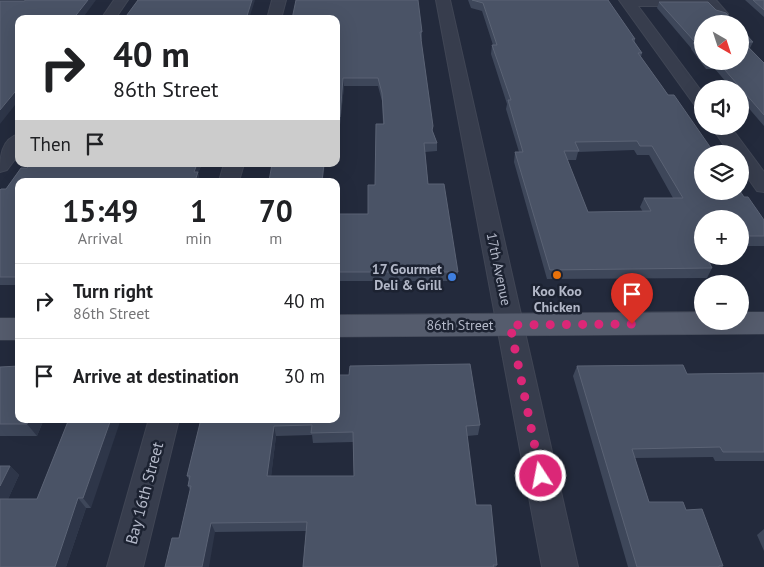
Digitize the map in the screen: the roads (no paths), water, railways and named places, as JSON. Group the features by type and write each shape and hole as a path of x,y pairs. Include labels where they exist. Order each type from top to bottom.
{"main road":[{"name":"86th Street","path":"340,326 764,322"},
{"path":"0,329 15,329"}],"street":[{"path":"111,15 122,0"},
{"path":"275,15 279,0"},
{"name":"17th Avenue","path":"444,0 560,567"},
{"path":"627,1 710,2 721,14"},
{"path":"627,1 694,92"},
{"path":"727,135 764,186"},
{"path":"0,166 15,145"},
{"name":"Bay 16th Street","path":"125,567 163,423"}],"place":[{"name":"Koo Koo Chicken","path":"557,275"},
{"name":"17 Gourmet Deli & Grill","path":"452,277"}]}
